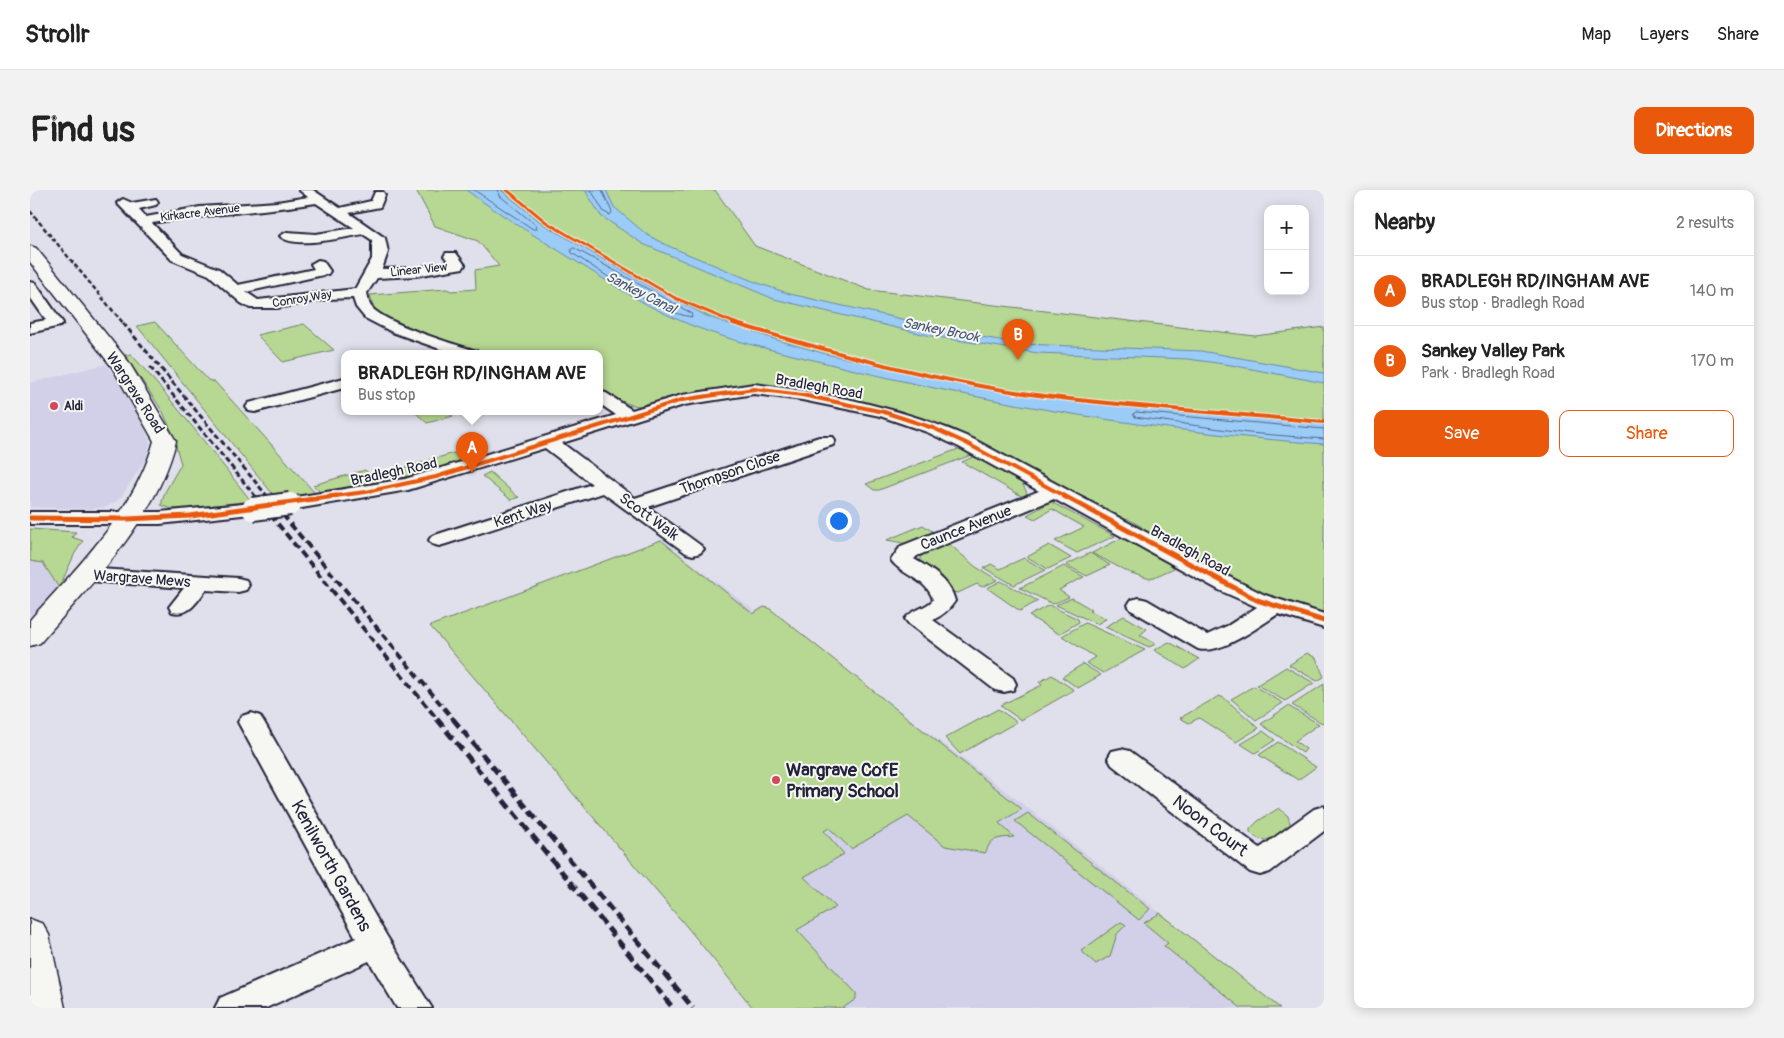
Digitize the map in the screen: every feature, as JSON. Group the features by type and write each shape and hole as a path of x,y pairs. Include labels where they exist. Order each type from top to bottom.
{"street":[{"path":"305,190 378,238 383,248 381,258 360,293 364,308 374,317 455,350"},
{"path":"337,212 376,204 379,195"},
{"name":"Kirkacre Avenue","path":"142,221 200,211 277,206 318,199"},
{"name":"Conroy Way","path":"152,202 127,205 177,257 214,272 237,290 246,300 262,305 327,295 360,293"},
{"path":"287,236 300,238 326,237 364,230"},
{"name":"Linear View","path":"370,274 416,272 458,265 451,256"},
{"name":"Wargrave Road","path":"30,637 84,575 143,497 156,470 165,441 162,432 121,366 32,257"},
{"path":"237,290 323,271 318,264"},
{"path":"30,286 59,329 30,328"},
{"path":"255,407 341,384"},
{"name":"Bradlegh Road","path":"30,518 127,519 190,516 290,504 408,484 682,400 717,393 754,389 802,395 884,412 933,428 966,443 1227,585 1274,606 1324,621"},
{"path":"603,399 630,416"},
{"name":"Scott Walk","path":"548,441 693,549"},
{"name":"Thompson Close","path":"634,505 826,441"},
{"name":"Kent Way","path":"440,540 606,486"},
{"name":"Caunce Avenue","path":"1004,684 917,619 937,609 944,601 944,594 938,586 902,560 909,551 1055,491"},
{"name":"Wargrave Mews","path":"84,575 238,585"},
{"name":"Wargrave Mews","path":"180,607 200,583"},
{"path":"1139,605 1206,644 1237,630 1274,606"},
{"name":"Kenilworth Gardens","path":"251,722 375,944 415,1008"},
{"name":"Noon Court","path":"1121,758 1260,864 1324,816"},
{"path":"30,935 45,1008"},
{"path":"232,1008 375,944"}],"shaded area":[{"path":"106,364 129,399 145,429 150,442 146,459 123,494 117,501 106,507 92,509 30,507 30,383"},
{"name":"Wargrave CofE Primary School","path":"661,540 755,611 762,607 1027,807 1280,1008 753,1008 687,927 430,626"},
{"path":"30,561 43,563 59,588 30,622"}],"green space":[{"path":"416,190 715,190 755,246 869,290 1255,336 1324,327 1324,615 1267,598 1138,531 1142,527 1128,519 1122,521 939,426 915,417 756,384 697,391 645,406 632,405 621,401 603,390 603,350 473,350 418,331 384,316 374,308 370,295 447,289 451,291 476,289 475,270 499,266 478,241 435,226"},
{"path":"155,322 208,380 215,382 315,493 276,498 137,326"},
{"path":"304,324 334,350 283,362 257,335"},
{"path":"131,354 251,501 181,509 172,509 161,505 165,492 181,464 172,432 163,412 125,355"},
{"path":"418,415 453,416 427,423"},
{"path":"961,448 971,455 879,490 874,490 866,484"},
{"path":"454,453 463,461 393,480 386,473"},
{"path":"975,456 1022,483 1027,493 1023,497 962,462"},
{"path":"365,470 378,482 320,492 313,485"},
{"path":"490,472 519,497 511,500 482,476"},
{"path":"1051,502 1115,536 1077,553 1055,541 1084,527 1052,509 1035,519 1027,515"},
{"path":"923,525 935,533 908,544 887,540"},
{"path":"30,529 76,532 72,537 83,541 75,553 59,588 43,563 30,561"},
{"path":"1122,538 1170,563 1174,568 1150,579 1128,572 1092,553"},
{"name":"Wargrave CofE Primary School","path":"661,540 753,614 764,607 769,608 1022,809 999,823 1014,837 1000,838 993,841 985,853 945,846 908,816 851,849 829,828 824,831 844,854 804,877 836,907 797,930 856,993 856,999 843,1008 753,1008 687,927 430,626"},
{"path":"948,543 976,567 998,580 982,587 977,584 958,593 952,592 945,582 919,561 923,554"},
{"path":"1049,545 1071,558 1048,569 1027,557"},
{"path":"1090,553 1110,565 1087,576 1066,565"},
{"path":"1024,558 1045,570 1014,585 984,568 991,564 1000,569"},
{"path":"1064,566 1084,577 1059,590 1069,597 1053,604 1020,588"},
{"path":"1001,581 1038,601 1020,611 987,588"},
{"path":"1072,598 1106,619 1097,624 1056,605"},
{"path":"1049,605 1078,619 1079,622 1059,634 1029,616"},
{"path":"1124,616 1147,629 1140,635 1156,644 1149,647 1105,627"},
{"path":"1085,623 1145,650 1103,673 1086,663 1095,657 1062,636"},
{"path":"1169,642 1199,659 1185,669 1154,650"},
{"path":"1307,653 1316,658 1324,677 1317,681 1289,665"},
{"path":"1083,664 1101,675 1078,688 1062,677"},
{"path":"1286,667 1314,683 1285,701 1257,685"},
{"path":"1052,675 1074,690 1021,720 1002,707 1001,705 1042,685 1039,682"},
{"path":"1324,684 1324,721 1322,723 1292,705"},
{"path":"1254,686 1283,703 1256,720 1231,699"},
{"path":"1219,696 1224,698 1259,728 1236,742 1199,718 1189,723 1180,718"},
{"path":"1288,706 1319,724 1295,741 1306,749 1303,753 1261,724"},
{"path":"998,709 1017,722 960,754 945,738"},
{"path":"1263,731 1275,740 1255,753 1241,744"},
{"path":"1278,742 1316,767 1298,780 1259,755"},
{"path":"1279,808 1288,816 1291,827 1276,837 1265,840 1255,837 1250,832 1250,829 1258,821"},
{"path":"1028,813 1150,909 1139,920 1015,821"},
{"path":"1160,913 1280,1008 1241,1008 1164,946 1168,943 1144,923"},
{"path":"1121,922 1126,925 1117,934 1110,956 1096,964 1081,951"}],"water":[{"name":"Sankey Canal","path":"466,190 501,190 543,224 654,289 709,317 774,339 826,354 1019,394 1070,401 1324,424 1324,444 1202,432 1019,405 898,380 732,339 692,325 635,298 521,227"},
{"name":"Sankey Brook","path":"585,190 606,190 614,207 646,234 666,245 755,282 790,294 982,337 1022,344 1201,351 1324,373 1324,383 1231,365 1188,359 1038,353 931,336 774,299 643,244 601,216"}],"railway":[{"path":"30,211 124,324"},
{"path":"123,323 268,497"},
{"path":"150,367 256,497"},
{"path":"255,496 438,720"},
{"path":"267,496 454,720"},
{"path":"437,719 673,1008"},
{"path":"453,719 693,1008"}],"cycle path":[{"path":"507,190 546,222 675,298 732,323 821,349 958,381 1045,396 1324,422"},
{"path":"30,518 127,519 190,516 366,492 436,477 682,400 754,389 802,395 884,412 933,428 966,443 1257,600 1324,621"}],"place":[{"name":"Sankey Valley Park","path":"1018,360"},
{"name":"Aldi","path":"54,406"},
{"name":"BRADLEGH RD/INGHAM AVE","path":"472,473"},
{"name":"Wargrave CofE Primary School","path":"776,780"}]}
